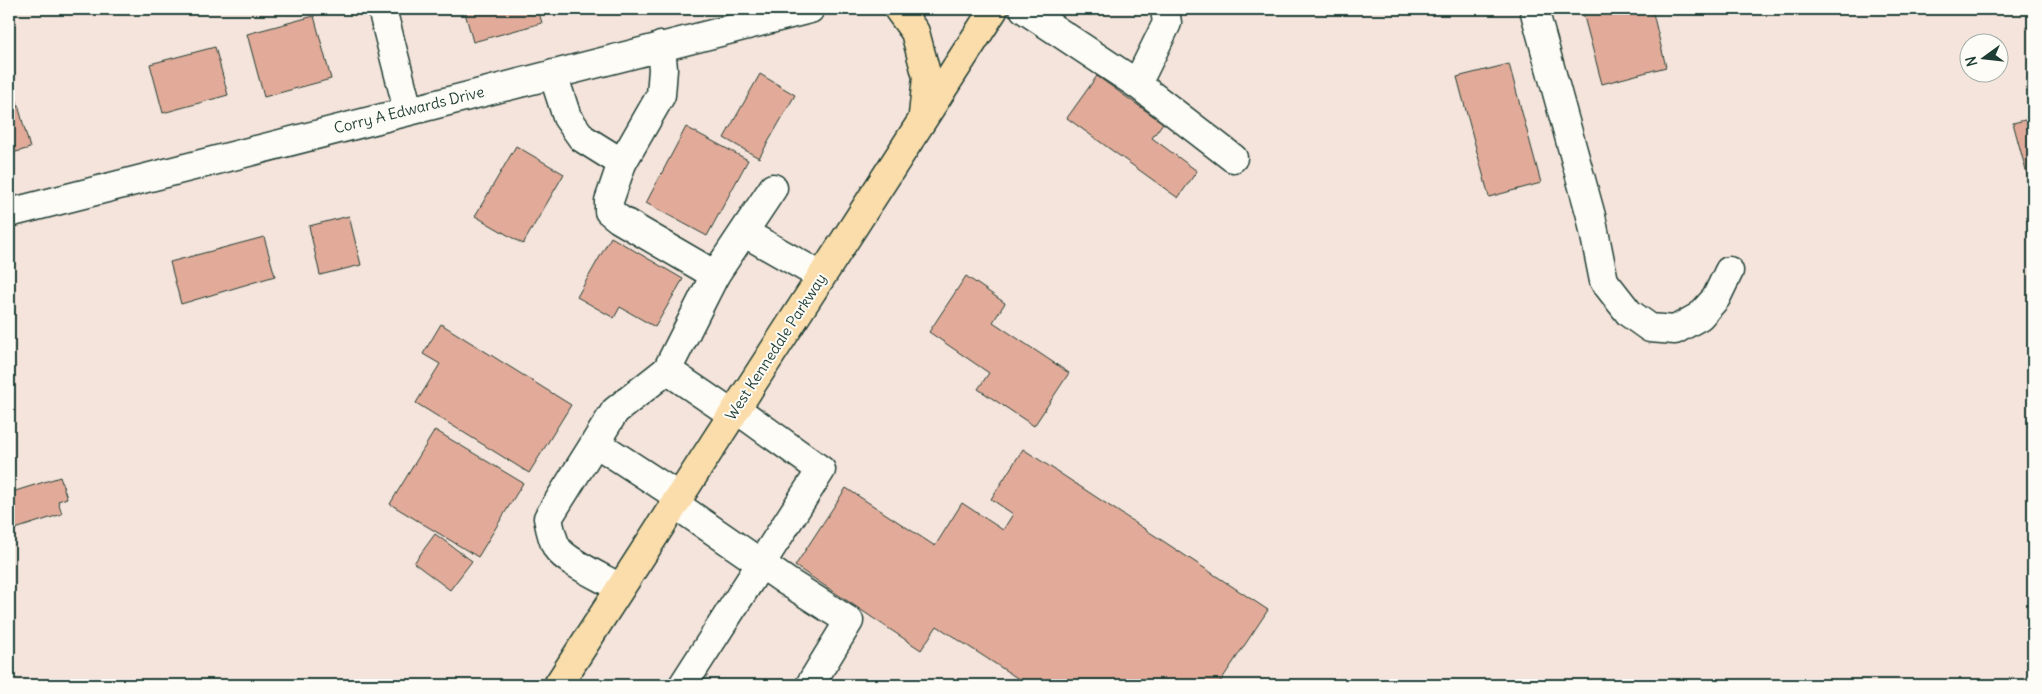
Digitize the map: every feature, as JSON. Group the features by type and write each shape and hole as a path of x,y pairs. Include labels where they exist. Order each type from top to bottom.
{"main road":[{"path":"898,9 915,32 927,77 922,120"},
{"name":"West Kennedale Parkway","path":"558,685 994,9"}],"street":[{"path":"382,9 408,110"},
{"name":"Corry A Edwards Drive","path":"9,213 810,9"},
{"path":"1024,9 1137,84 1233,158"},
{"path":"1137,84 1167,23 1165,9"},
{"path":"1534,9 1590,216 1604,281 1628,313 1650,328 1675,330 1700,316 1716,298 1728,271"},
{"path":"661,46 663,69 661,95 622,163 609,201 609,211 619,220 715,275"},
{"path":"553,74 567,117 582,138 622,163"},
{"path":"620,588 568,558 558,549 551,533 548,518 615,411 667,370 715,275 773,188"},
{"path":"744,233 821,276"},
{"path":"667,370 821,470 683,685"},
{"path":"596,443 677,500 761,564 849,621 810,685"}],"building":[{"path":"464,9 538,9 542,23 473,42"},
{"path":"1582,9 1652,9 1666,67 1602,84"},
{"path":"1909,9 1939,9 1910,16"},
{"path":"314,16 331,79 264,97 247,34"},
{"path":"215,47 228,95 163,113 150,64"},
{"path":"1509,64 1541,183 1489,197 1457,77"},
{"path":"760,74 795,95 759,158 724,138"},
{"path":"1097,76 1163,123 1152,138 1197,171 1178,198 1067,118"},
{"path":"9,80 11,80 30,148 9,154"},
{"path":"2033,118 2033,188 2031,189 2013,123"},
{"path":"686,127 748,160 707,236 646,203"},
{"path":"516,146 564,174 523,244 475,216"},
{"path":"349,216 361,265 320,275 309,226"},
{"path":"264,237 275,276 181,304 170,262"},
{"path":"611,237 683,279 655,327 620,307 614,318 577,297"},
{"path":"966,276 1005,303 993,322 1069,373 1034,426 978,389 989,373 929,332"},
{"path":"441,324 571,405 529,473 416,403 440,364 423,354"},
{"path":"435,430 523,483 478,557 390,504"},
{"path":"1023,449 1268,610 1218,685 1028,685 937,626 921,650 795,566 846,488 935,546 962,503 1003,530 1013,514 991,499"},
{"path":"60,477 67,498 58,501 62,514 9,531 9,493"},
{"path":"435,534 472,561 450,590 414,563"}]}
